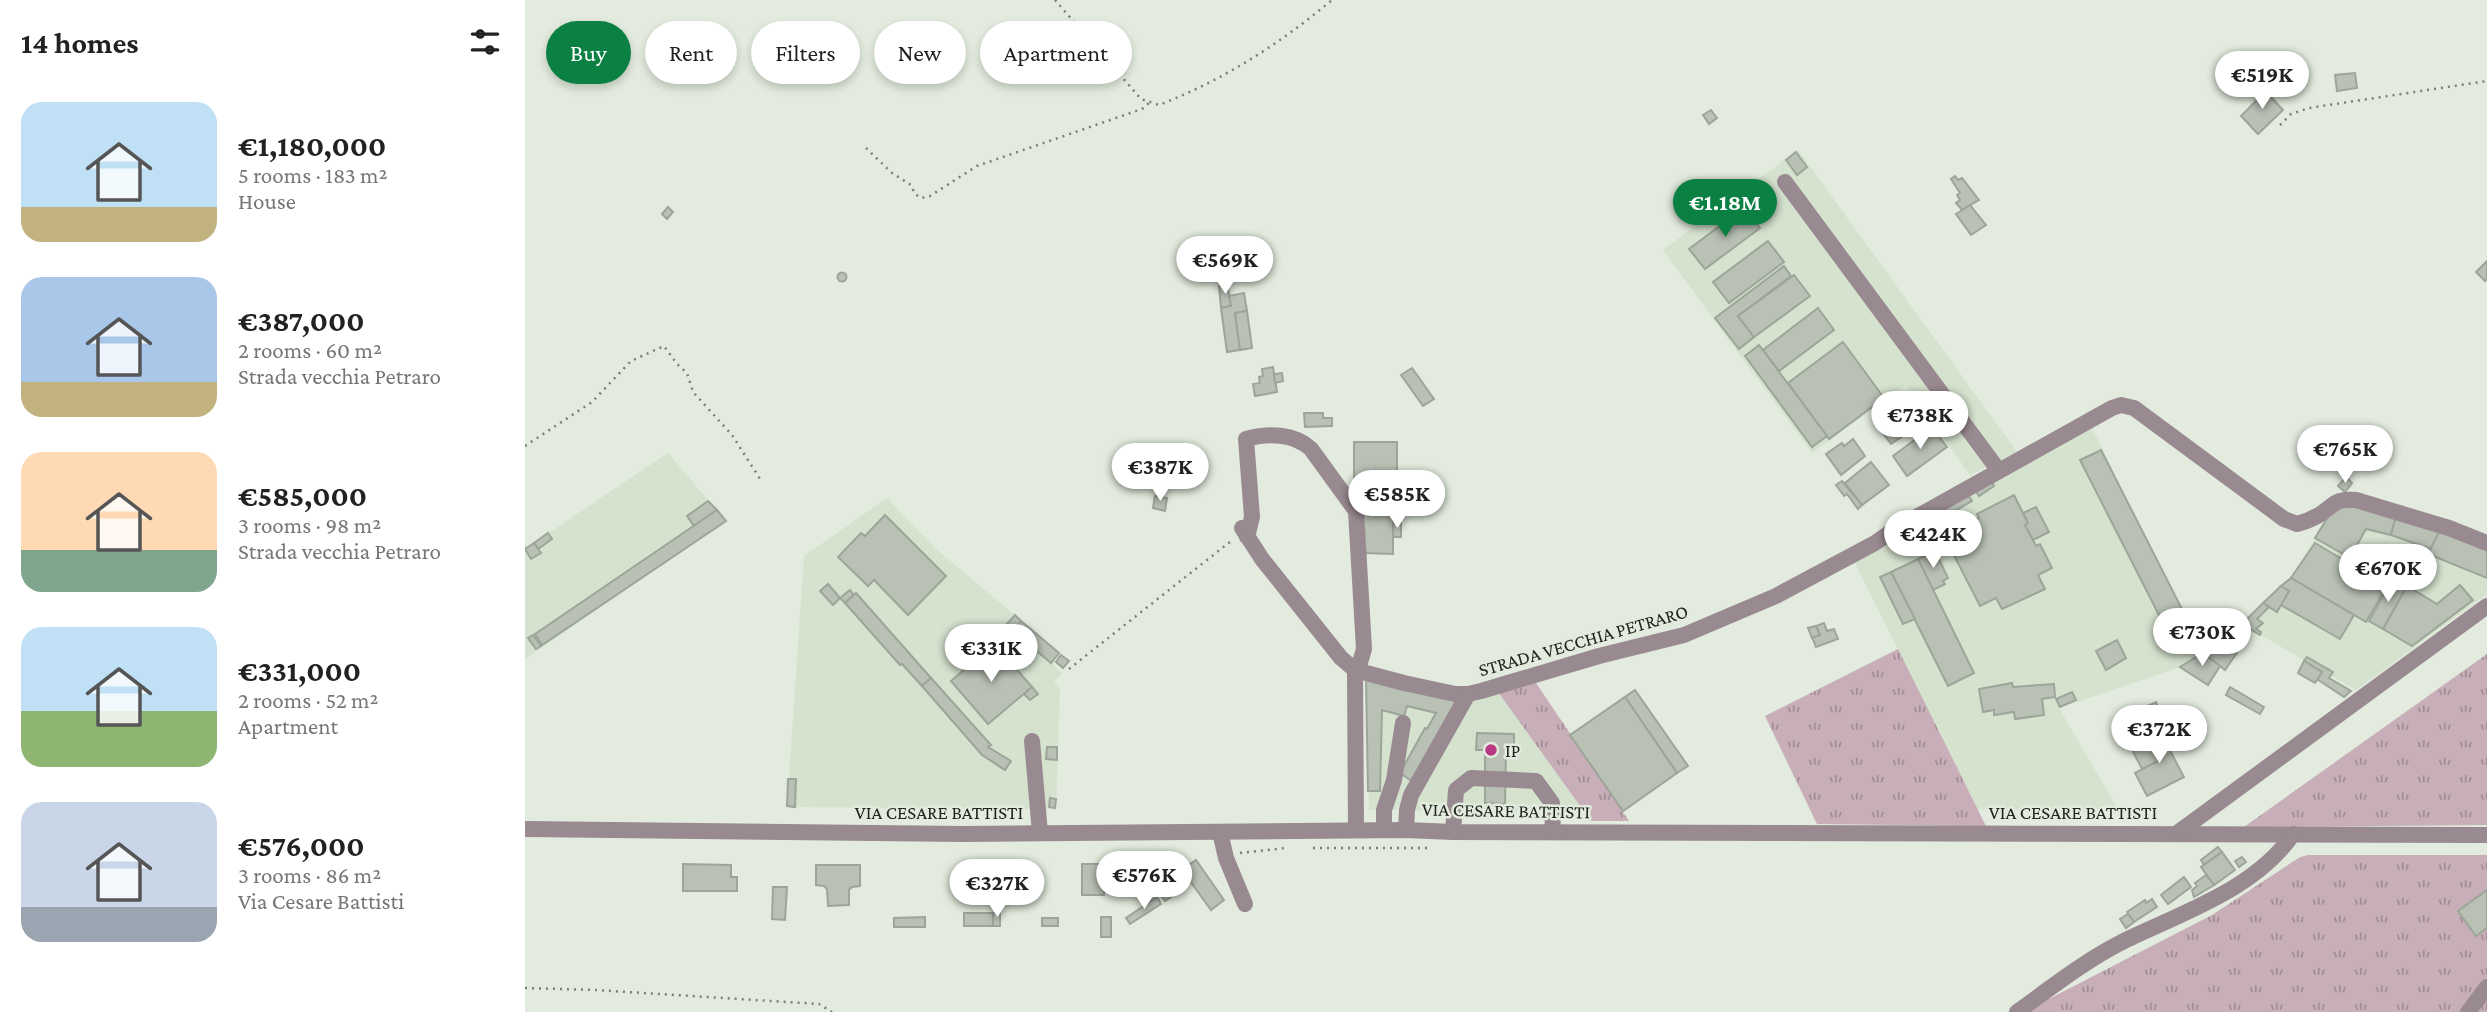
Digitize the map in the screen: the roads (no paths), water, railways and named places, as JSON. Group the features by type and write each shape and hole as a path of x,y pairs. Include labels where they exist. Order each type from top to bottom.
{"street":[{"path":"1785,182 1999,471"},
{"name":"STRADA VECCHIA PETRARO","path":"1355,670 1403,683 1468,694 1599,656 1684,635 1776,596 1875,543 1895,529 2087,421 2121,405 2134,408 2284,519 2297,524 2321,514 2334,502 2343,499 2356,500 2449,528 2487,543"},
{"path":"1355,670 1359,666 1364,649 1356,511 1304,442 1284,436 1246,439 1252,517 1244,532 1326,640 1355,670 1356,830"},
{"path":"2176,834 2487,606"},
{"path":"1406,830 1411,795 1468,694"},
{"path":"1384,830 1384,810 1394,780 1403,723"},
{"path":"1031,741 1040,833"},
{"path":"1453,832 1455,790 1471,778 1537,781 1552,803 1553,832"},
{"name":"VIA CESARE BATTISTI","path":"525,829 1040,833 1406,830 2487,835"},
{"path":"1220,832 1226,858 1245,904"},
{"path":"2017,1012 2074,971 2115,946 2208,904 2279,854 2293,834"},
{"path":"2468,1012 2487,987"}],"place":[{"name":"IP","path":"1491,750"}]}
